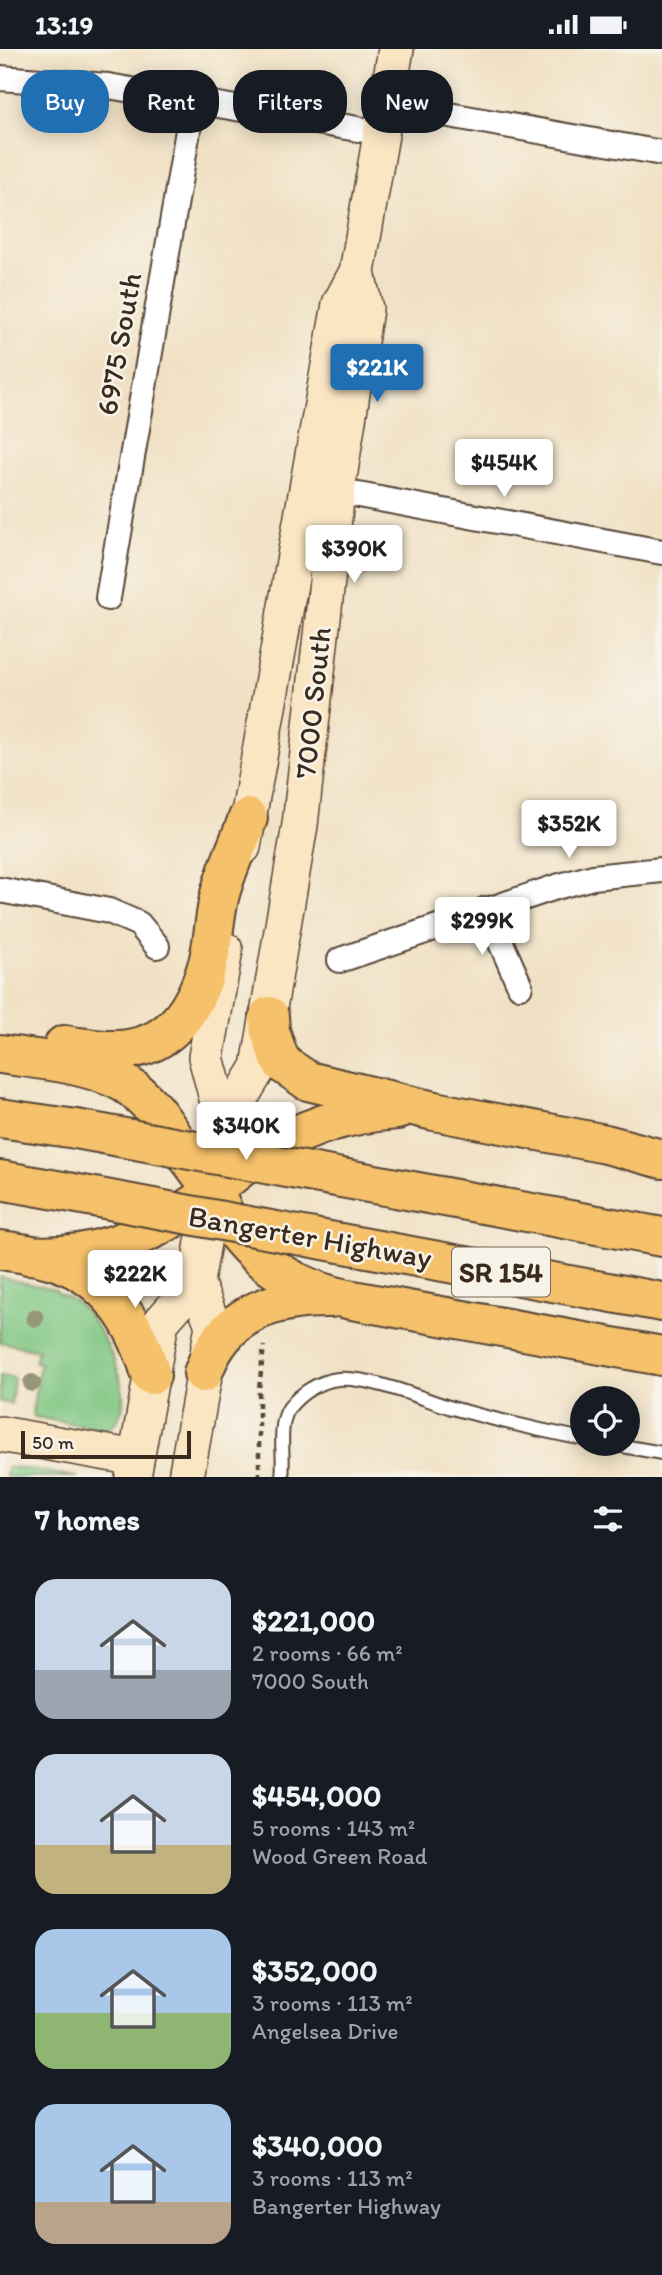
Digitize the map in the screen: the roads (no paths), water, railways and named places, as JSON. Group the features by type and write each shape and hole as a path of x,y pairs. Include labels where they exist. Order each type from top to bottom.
{"highway":[{"path":"0,1045 40,1043 116,1050 145,1046 168,1033 187,1013 199,988 208,962 220,894 248,818"},
{"path":"269,1016 270,1031 283,1064 308,1081 434,1111 557,1133 662,1159"},
{"path":"0,1054 54,1062 105,1074 125,1084 156,1110 212,1191 232,1226 264,1260 308,1288 347,1299 662,1356"},
{"path":"14,1252 65,1255 106,1248 175,1217 274,1146 328,1123 381,1111 434,1111"},
{"name":"SR 154","path":"0,1118 76,1129 662,1237"},
{"name":"Bangerter Highway","path":"0,1180 662,1302"},
{"path":"14,1252 68,1266 104,1289 116,1302 137,1336 152,1375"},
{"path":"203,1373 224,1333 252,1312 290,1301 347,1299"}],"main road":[{"name":"7000 South","path":"392,70 396,49"},
{"name":"7000 South","path":"224,1125 206,1057 340,304 357,272 381,133"},
{"name":"7000 South","path":"196,1282 224,1125 259,1067 300,825 337,491 365,309 357,272"},
{"path":"0,1434 135,1468 161,1322 196,1282 213,1325 186,1477"}],"street":[{"path":"0,78 123,89"},
{"path":"219,104 361,118"},
{"path":"453,116 662,153"},
{"name":"6975 South","path":"107,598 187,133"},
{"path":"337,491 662,551"},
{"path":"340,960 486,909 593,877 662,870"},
{"path":"0,890 109,911 139,924 157,946"},
{"path":"486,909 520,986"}],"lane":[{"path":"282,1477 285,1418 289,1409 313,1387 325,1381 339,1379 379,1385 517,1427 570,1437"},
{"path":"640,1449 662,1453"}]}
